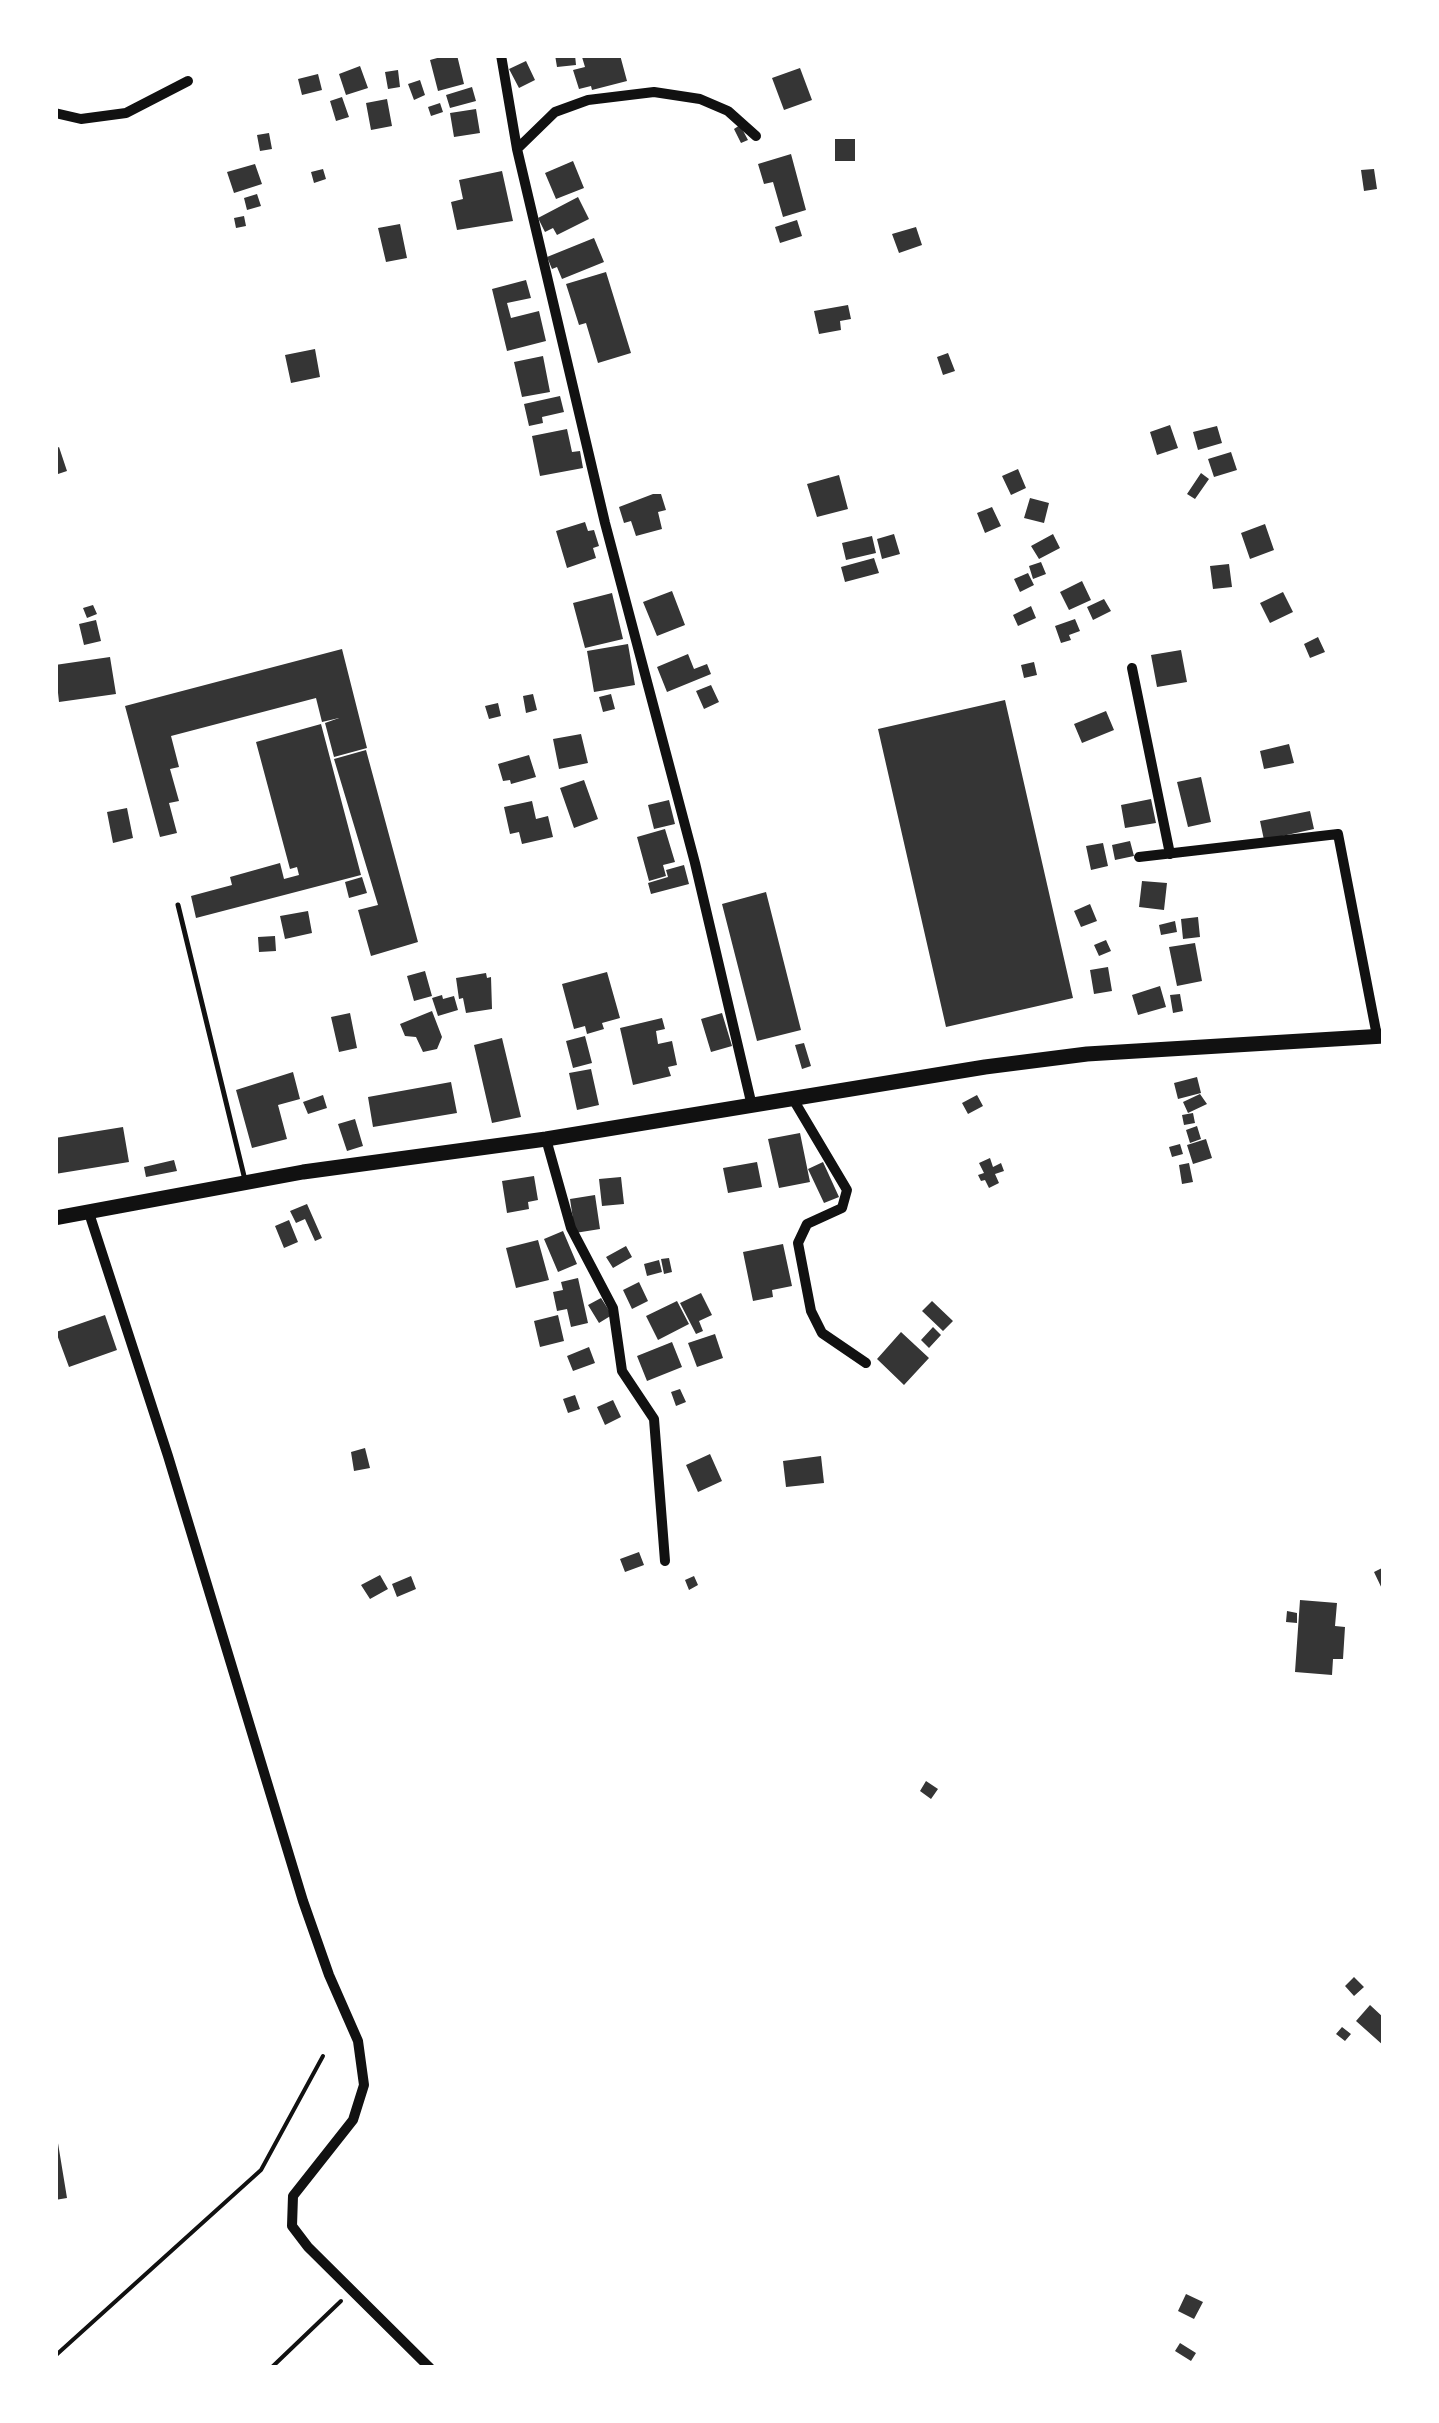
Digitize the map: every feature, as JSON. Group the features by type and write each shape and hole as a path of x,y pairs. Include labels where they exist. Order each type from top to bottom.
{"highway":[{"path":"55,1218 303,1172 546,1139 985,1067 1087,1054 1380,1036"}],"street":[{"path":"501,55 516,150 605,523 695,863 752,1106"},
{"path":"55,113 80,118 126,114 188,81"},
{"path":"516,150 555,112 588,100 654,92 700,100 728,112 756,136"},
{"path":"1132,668 1170,854"},
{"path":"1140,857 1338,834 1380,1036"},
{"path":"793,1099 847,1190 842,1208 806,1224 798,1243 811,1311 822,1333 866,1362"},
{"path":"546,1139 571,1228 613,1308 622,1371 654,1419 665,1562"},
{"path":"88,1213 168,1456 303,1901 328,1975 358,2041 364,2085 353,2120 293,2196 292,2226 308,2248 430,2368"}],"lane":[{"path":"178,905 246,1183"}],"path":[{"path":"55,2356 261,2170 323,2056"},
{"path":"271,2368 352,2291"}],"building":[{"path":"457,55 464,84 438,91 430,60"},
{"path":"555,55 575,55 576,65 557,67"},
{"path":"620,55 627,81 592,90 591,86 579,89 573,70 585,67 582,57"},
{"path":"526,61 535,80 519,88 509,69"},
{"path":"360,66 368,88 346,95 339,74"},
{"path":"800,68 812,100 784,110 772,78"},
{"path":"398,70 400,87 388,89 385,72"},
{"path":"318,74 322,90 302,95 298,79"},
{"path":"420,80 425,95 414,100 408,84"},
{"path":"472,87 476,101 450,108 446,95"},
{"path":"342,97 349,117 336,121 330,101"},
{"path":"387,99 392,126 371,130 366,103"},
{"path":"440,103 443,112 431,116 428,107"},
{"path":"476,109 480,133 454,137 450,113"},
{"path":"740,125 748,140 741,143 734,129"},
{"path":"269,133 272,149 260,151 257,135"},
{"path":"835,139 855,139 855,161 835,161"},
{"path":"791,154 806,210 783,217 773,182 764,184 758,164"},
{"path":"573,161 584,188 556,199 545,173"},
{"path":"255,164 262,184 234,193 227,172"},
{"path":"323,169 326,179 314,183 311,172"},
{"path":"1374,169 1377,189 1364,191 1361,170"},
{"path":"502,171 513,221 457,230 451,202 463,199 459,180"},
{"path":"257,194 261,206 247,210 244,198"},
{"path":"578,197 589,219 557,235 553,228 545,232 538,218"},
{"path":"244,216 246,226 236,228 234,218"},
{"path":"797,220 802,236 780,243 775,227"},
{"path":"400,224 407,258 386,262 378,228"},
{"path":"916,227 922,245 899,253 892,234"},
{"path":"594,238 604,262 562,279 557,267 552,269 547,257"},
{"path":"606,272 631,353 598,363 586,323 579,325 566,284"},
{"path":"526,280 531,298 507,303 511,318 539,311 546,341 507,351 492,289"},
{"path":"848,305 851,319 840,321 841,330 819,334 814,311"},
{"path":"315,349 320,377 291,383 285,355"},
{"path":"948,353 955,371 943,375 937,357"},
{"path":"543,356 550,392 522,397 514,362"},
{"path":"560,396 564,412 542,417 543,423 529,426 524,404"},
{"path":"1170,425 1178,448 1157,455 1150,432"},
{"path":"1217,426 1222,443 1198,450 1193,432"},
{"path":"567,429 572,452 580,451 583,468 540,476 532,436"},
{"path":"59,447 67,471 55,475 55,449"},
{"path":"1231,452 1237,470 1214,477 1208,459"},
{"path":"1018,469 1026,488 1011,495 1002,476"},
{"path":"1201,473 1209,479 1195,499 1187,494"},
{"path":"839,475 848,509 817,517 807,484"},
{"path":"661,494 666,510 658,512 662,529 636,536 631,521 624,523 619,507"},
{"path":"1030,498 1049,503 1044,523 1024,518"},
{"path":"992,507 1001,526 985,533 977,513"},
{"path":"585,522 588,531 594,530 599,546 593,548 596,558 567,568 556,531"},
{"path":"1265,524 1274,550 1250,559 1241,533"},
{"path":"894,534 900,554 882,559 877,539"},
{"path":"1053,534 1060,548 1039,559 1031,546"},
{"path":"872,536 876,553 846,560 842,543"},
{"path":"874,558 879,573 845,582 841,567"},
{"path":"1041,562 1046,574 1033,579 1029,566"},
{"path":"1229,564 1232,587 1213,589 1210,566"},
{"path":"1028,573 1034,585 1020,592 1014,579"},
{"path":"1082,581 1091,600 1069,610 1060,592"},
{"path":"672,591 685,625 657,636 643,602"},
{"path":"1283,592 1293,612 1270,623 1260,603"},
{"path":"612,593 623,639 585,648 573,603"},
{"path":"1104,599 1111,611 1093,620 1087,607"},
{"path":"93,605 97,614 87,618 83,608"},
{"path":"1031,606 1036,618 1018,626 1013,615"},
{"path":"1075,619 1080,631 1061,643 1055,626"},
{"path":"96,620 101,641 84,645 79,624"},
{"path":"1318,637 1325,652 1310,658 1304,644"},
{"path":"628,644 635,685 594,692 587,651"},
{"path":"342,649 367,748 334,757 325,723 339,718 322,722 316,698 171,736 179,767 170,769 179,801 169,803 177,833 160,837 125,706"},
{"path":"1181,650 1187,682 1157,687 1151,655"},
{"path":"688,654 694,669 707,664 711,674 667,692 657,667"},
{"path":"110,657 116,694 59,702 55,665"},
{"path":"1034,662 1037,675 1024,678 1021,665"},
{"path":"711,685 719,702 704,709 696,691"},
{"path":"533,694 537,710 526,713 523,696"},
{"path":"611,694 615,709 603,712 599,697"},
{"path":"1005,700 1073,998 946,1027 878,729"},
{"path":"498,703 501,716 489,719 485,706"},
{"path":"1106,711 1114,730 1082,743 1074,724"},
{"path":"321,724 361,875 196,918 191,896 232,885 230,877 280,863 284,879 299,875 297,867 290,869 256,742"},
{"path":"581,734 588,763 559,769 553,739"},
{"path":"1289,744 1294,763 1264,769 1260,751"},
{"path":"366,750 418,942 371,956 358,910 378,905 334,759"},
{"path":"529,755 536,777 511,784 510,780 503,781 498,764"},
{"path":"1201,777 1211,822 1188,827 1177,782"},
{"path":"584,780 598,819 574,828 560,788"},
{"path":"1151,799 1156,823 1125,828 1121,805"},
{"path":"669,800 675,824 654,829 648,805"},
{"path":"532,801 536,819 548,816 553,837 522,844 519,832 510,834 504,807"},
{"path":"127,808 133,838 113,843 107,812"},
{"path":"1310,811 1314,829 1264,840 1260,821"},
{"path":"665,829 675,862 663,865 666,876 649,881 637,837"},
{"path":"1130,841 1134,856 1115,860 1112,845"},
{"path":"1103,843 1108,866 1091,870 1086,846"},
{"path":"684,865 689,884 651,894 648,883 668,877 666,870"},
{"path":"362,877 367,893 349,898 345,882"},
{"path":"1142,881 1167,883 1164,910 1139,907"},
{"path":"766,892 801,1030 757,1041 722,904"},
{"path":"1090,904 1097,921 1081,927 1074,911"},
{"path":"308,911 312,933 285,939 280,916"},
{"path":"1198,917 1200,937 1183,939 1181,919"},
{"path":"1175,921 1177,932 1161,935 1159,925"},
{"path":"275,936 276,951 259,952 258,937"},
{"path":"1106,940 1111,951 1099,956 1094,945"},
{"path":"1195,943 1202,981 1177,986 1169,947"},
{"path":"1108,967 1112,991 1094,994 1090,970"},
{"path":"425,971 432,996 414,1001 407,976"},
{"path":"607,972 620,1018 602,1023 604,1029 587,1034 585,1026 574,1029 562,984"},
{"path":"486,973 487,978 491,977 492,1009 466,1013 456,978"},
{"path":"1160,986 1166,1007 1138,1015 1132,995"},
{"path":"1180,994 1183,1011 1173,1013 1170,995"},
{"path":"442,995 443,999 454,996 458,1010 438,1016 432,998"},
{"path":"432,1011 442,1037 437,1049 423,1052 416,1037 405,1036 400,1024"},
{"path":"350,1013 357,1048 339,1052 331,1017"},
{"path":"722,1013 732,1046 711,1052 701,1019"},
{"path":"662,1018 665,1029 656,1031 658,1044 672,1041 677,1065 668,1067 671,1076 633,1085 620,1028"},
{"path":"585,1036 592,1063 573,1068 566,1041"},
{"path":"502,1038 521,1117 492,1123 474,1045"},
{"path":"804,1043 811,1066 802,1069 795,1045"},
{"path":"591,1069 599,1105 577,1110 569,1073"},
{"path":"293,1072 300,1099 278,1105 287,1139 252,1148 236,1090"},
{"path":"1197,1077 1201,1093 1178,1099 1174,1083"},
{"path":"451,1082 457,1113 373,1127 368,1097"},
{"path":"1200,1094 1207,1104 1188,1113 1183,1102"},
{"path":"323,1095 327,1108 308,1114 303,1102"},
{"path":"977,1095 983,1106 968,1114 962,1103"},
{"path":"1193,1113 1195,1123 1184,1125 1182,1115"},
{"path":"355,1119 363,1146 347,1151 338,1124"},
{"path":"1197,1126 1201,1139 1190,1143 1186,1130"},
{"path":"123,1127 129,1162 55,1174 55,1138"},
{"path":"800,1133 810,1182 779,1188 768,1139"},
{"path":"1206,1139 1212,1158 1193,1164 1187,1145"},
{"path":"1180,1144 1183,1154 1172,1157 1169,1147"},
{"path":"990,1158 993,1167 1001,1163 1004,1171 995,1174 999,1183 989,1188 978,1175 984,1173 979,1163"},
{"path":"174,1160 177,1171 146,1177 144,1167"},
{"path":"757,1162 762,1187 728,1193 723,1168"},
{"path":"823,1162 839,1197 824,1203 808,1169"},
{"path":"1189,1163 1193,1182 1182,1184 1179,1165"},
{"path":"534,1176 538,1200 528,1202 529,1209 507,1213 502,1181"},
{"path":"621,1177 624,1204 602,1206 599,1179"},
{"path":"595,1195 600,1229 575,1233 570,1199"},
{"path":"307,1204 322,1238 315,1241 305,1219 296,1223 290,1211"},
{"path":"289,1220 298,1242 284,1248 275,1226"},
{"path":"563,1231 577,1264 558,1272 544,1239"},
{"path":"538,1240 549,1280 516,1288 506,1248"},
{"path":"783,1244 792,1286 772,1290 773,1297 753,1301 743,1252"},
{"path":"626,1246 632,1257 613,1268 606,1257"},
{"path":"669,1258 672,1272 664,1274 661,1259"},
{"path":"659,1260 662,1272 647,1276 644,1264"},
{"path":"578,1278 588,1323 571,1327 567,1309 557,1311 553,1292 563,1290 561,1282"},
{"path":"639,1282 648,1301 632,1309 623,1290"},
{"path":"701,1293 712,1315 699,1321 703,1331 696,1334 680,1303"},
{"path":"601,1298 612,1315 599,1323 588,1305"},
{"path":"677,1301 689,1324 658,1340 646,1316"},
{"path":"932,1301 953,1321 943,1331 922,1311"},
{"path":"105,1315 117,1350 69,1367 56,1332"},
{"path":"558,1315 564,1341 540,1347 534,1321"},
{"path":"933,1327 941,1335 929,1348 921,1340"},
{"path":"901,1332 929,1358 904,1385 877,1359"},
{"path":"715,1334 723,1358 697,1367 688,1343"},
{"path":"672,1342 682,1367 647,1381 637,1356"},
{"path":"589,1347 595,1363 573,1371 567,1356"},
{"path":"680,1389 686,1402 676,1406 671,1392"},
{"path":"575,1395 580,1409 568,1413 563,1399"},
{"path":"613,1400 621,1417 605,1425 597,1407"},
{"path":"365,1448 370,1468 354,1471 351,1452"},
{"path":"710,1454 722,1481 698,1492 686,1465"},
{"path":"821,1456 824,1483 786,1487 783,1461"},
{"path":"639,1552 644,1565 625,1572 620,1559"},
{"path":"1384,1567 1384,1593 1374,1572"},
{"path":"380,1575 388,1589 370,1599 361,1585"},
{"path":"411,1576 416,1589 397,1597 392,1584"},
{"path":"694,1576 698,1585 689,1590 685,1580"},
{"path":"1300,1600 1337,1603 1335,1626 1345,1627 1343,1659 1333,1659 1332,1675 1295,1672"},
{"path":"1287,1611 1297,1613 1297,1623 1286,1622"},
{"path":"926,1781 938,1789 931,1799 920,1791"},
{"path":"1354,1977 1364,1987 1354,1996 1345,1986"},
{"path":"1370,2005 1384,2018 1384,2046 1356,2021"},
{"path":"1342,2027 1351,2034 1345,2041 1336,2034"},
{"path":"55,2138 67,2198 55,2200"},
{"path":"1186,2294 1203,2302 1194,2319 1178,2311"},
{"path":"1180,2343 1196,2353 1191,2361 1175,2351"}]}
